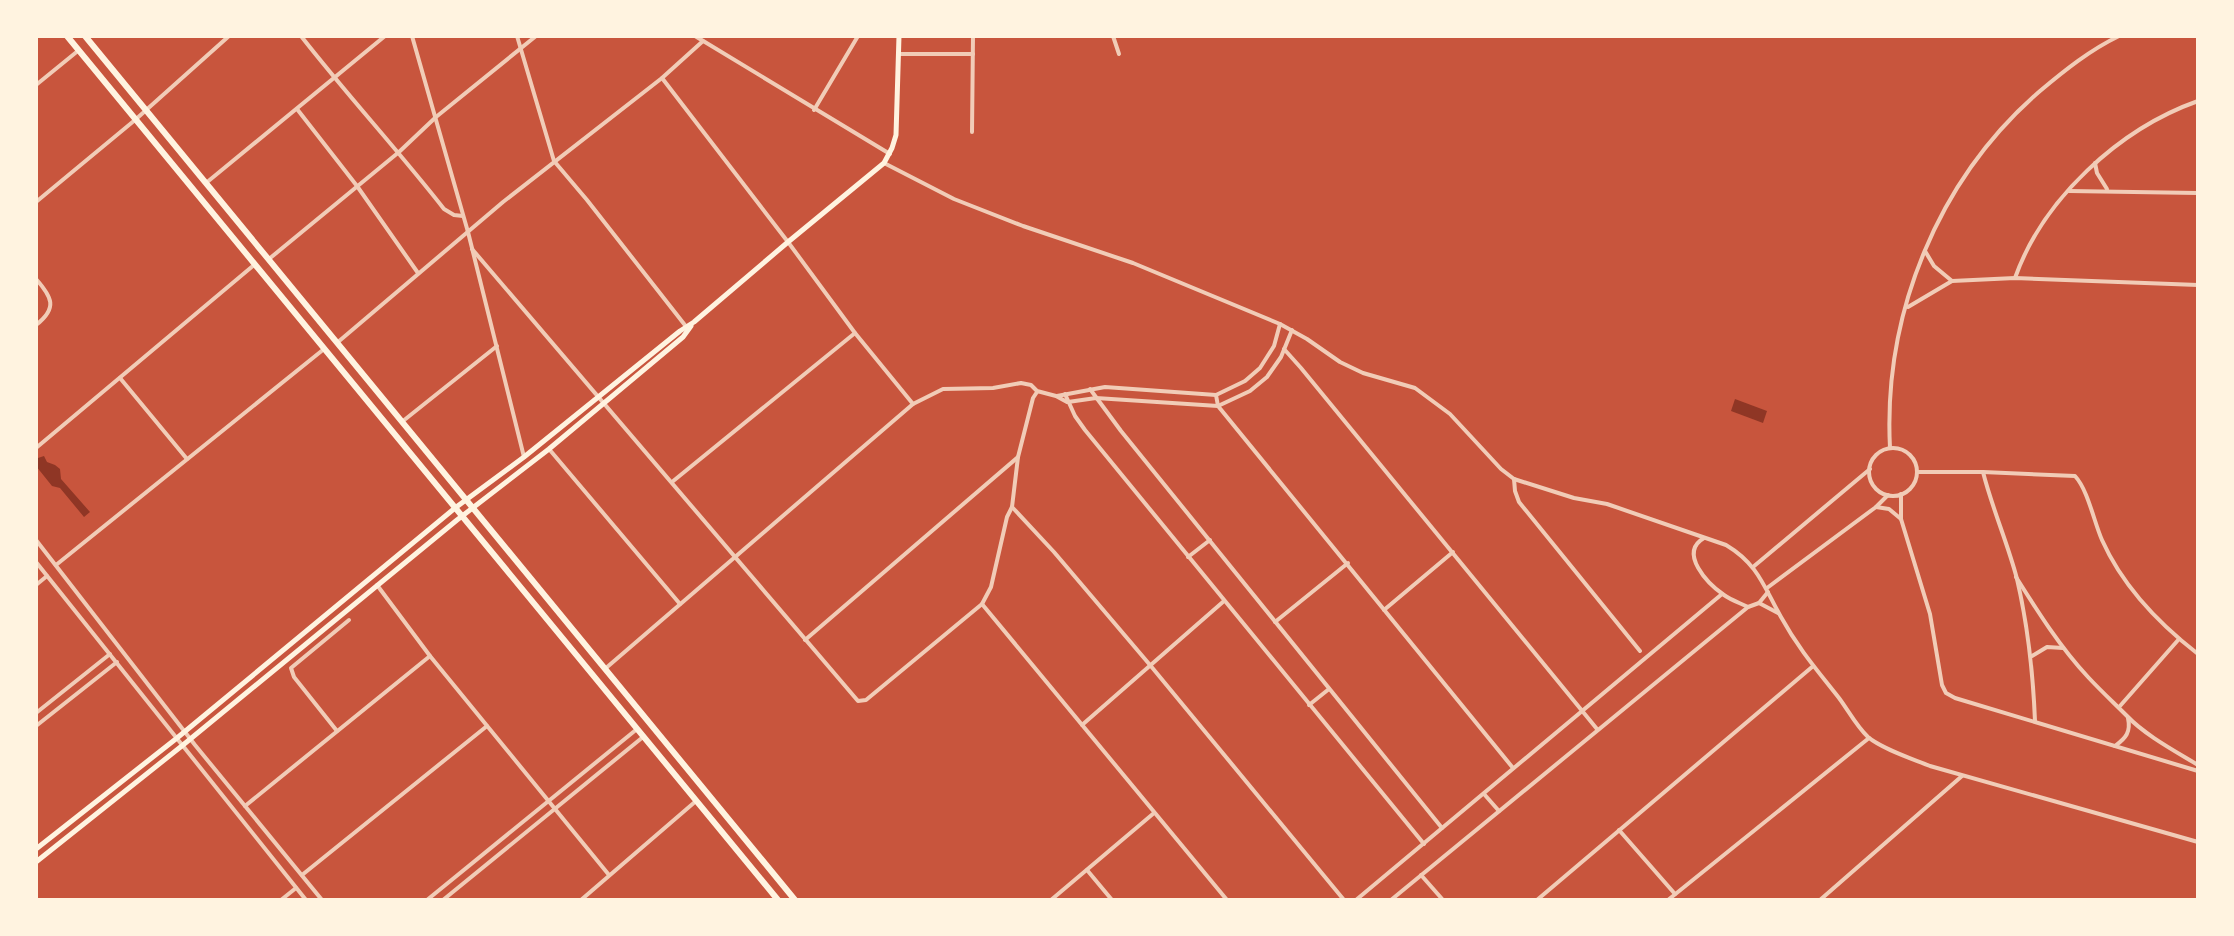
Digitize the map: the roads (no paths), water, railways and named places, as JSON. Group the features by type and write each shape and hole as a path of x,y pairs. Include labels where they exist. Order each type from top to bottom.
{"main road":[{"path":"67,36 778,900"},
{"path":"85,36 795,900"},
{"path":"36,849 177,738 455,508 687,329 884,163 896,135 899,36"},
{"path":"36,862 191,739 461,516 549,449 683,337 687,329"}],"street":[{"path":"36,202 146,111 229,36"},
{"path":"301,36 444,209 464,216"},
{"path":"206,183 385,36"},
{"path":"412,36 464,216 524,457"},
{"path":"517,36 554,161 687,329"},
{"path":"269,259 536,36"},
{"path":"695,36 890,154"},
{"path":"814,110 858,36"},
{"path":"972,132 973,36"},
{"path":"1113,36 1119,54"},
{"path":"1890,448 1892,380 1900,328 1924,249 1972,163 2017,111 2068,67 2119,36"},
{"path":"338,342 554,161 662,78 703,41"},
{"path":"36,85 79,50"},
{"path":"898,54 973,54"},
{"path":"662,78 855,333 913,404"},
{"path":"2015,278 2028,250 2066,191 2095,163 2143,128 2198,101"},
{"path":"297,109 357,186 418,273"},
{"path":"884,163 954,199 1133,263 1280,324 1340,362 1363,373 1420,391 1450,414 1514,479 1574,498 1607,504 1726,545 1753,567 1812,667 1869,738 1915,760 1962,776 2198,842"},
{"path":"2095,163 2108,191"},
{"path":"2066,191 2198,193"},
{"path":"471,247 858,701 866,700 982,604 991,587 1012,507 1018,457 1037,391"},
{"path":"1924,249 1934,266 1952,281"},
{"path":"36,448 254,265"},
{"path":"1907,307 1952,281 2015,278 2198,285"},
{"path":"36,279 50,296 47,313 36,325"},
{"path":"1056,396 1105,387 1216,395 1245,381 1260,368 1274,346 1280,324"},
{"path":"606,668 913,404 943,389 993,388 1021,383 1067,402 1096,398 1218,406 1259,385 1267,377 1281,357 1292,330"},
{"path":"672,482 855,333"},
{"path":"403,421 497,346"},
{"path":"56,565 324,349"},
{"path":"1284,349 1597,729"},
{"path":"120,378 187,459"},
{"path":"1232,388 1237,397"},
{"path":"1090,389 1442,828"},
{"path":"1065,394 1085,430 1424,844"},
{"path":"1216,395 1218,406 1513,768"},
{"path":"1753,567 1870,469 1875,457 1890,448 1906,452 1916,464 1917,472 1913,485 1901,494 1888,495 1872,482 1870,469"},
{"path":"549,449 680,604"},
{"path":"805,640 1018,457"},
{"path":"1917,472 2075,476 2082,485 2103,543 2116,566 2147,608 2198,654"},
{"path":"1983,472 2016,577 2032,656 2035,721"},
{"path":"1514,479 1519,502 1640,651"},
{"path":"1901,494 1901,519 1930,614 1943,689 1955,698 2198,768"},
{"path":"1391,900 1748,607 1759,603 1767,590 1888,495"},
{"path":"1012,507 1150,665 1344,900"},
{"path":"1876,507 1889,509 1901,519"},
{"path":"1704,538 1693,549 1693,557 1707,579 1722,594 1748,607"},
{"path":"36,540 191,739 322,900"},
{"path":"1188,557 1210,540"},
{"path":"1384,610 1453,552"},
{"path":"36,562 306,900"},
{"path":"1275,622 1348,563"},
{"path":"36,585 47,576"},
{"path":"2016,577 2041,618 2087,676 2128,717 2198,768"},
{"path":"377,585 430,656 609,875"},
{"path":"1356,900 1722,594"},
{"path":"1082,725 1224,601"},
{"path":"1759,603 1779,614"},
{"path":"982,604 1227,900"},
{"path":"337,731 294,677 291,668 349,620"},
{"path":"2119,706 2179,639"},
{"path":"2032,656 2047,647 2065,648"},
{"path":"36,713 110,654"},
{"path":"245,806 430,656"},
{"path":"36,726 117,662"},
{"path":"1537,900 1812,667"},
{"path":"1309,705 1329,689"},
{"path":"2115,746 2127,735 2130,728 2128,717"},
{"path":"302,875 487,726"},
{"path":"427,900 637,729"},
{"path":"443,900 643,737"},
{"path":"1668,900 1869,738"},
{"path":"583,772 591,780"},
{"path":"1820,900 1962,776"},
{"path":"1484,794 1499,811"},
{"path":"581,900 696,801"},
{"path":"1051,900 1154,813"},
{"path":"1619,830 1675,894"},
{"path":"1087,870 1112,900"},
{"path":"1421,875 1443,900"},
{"path":"281,900 296,888"}]}
